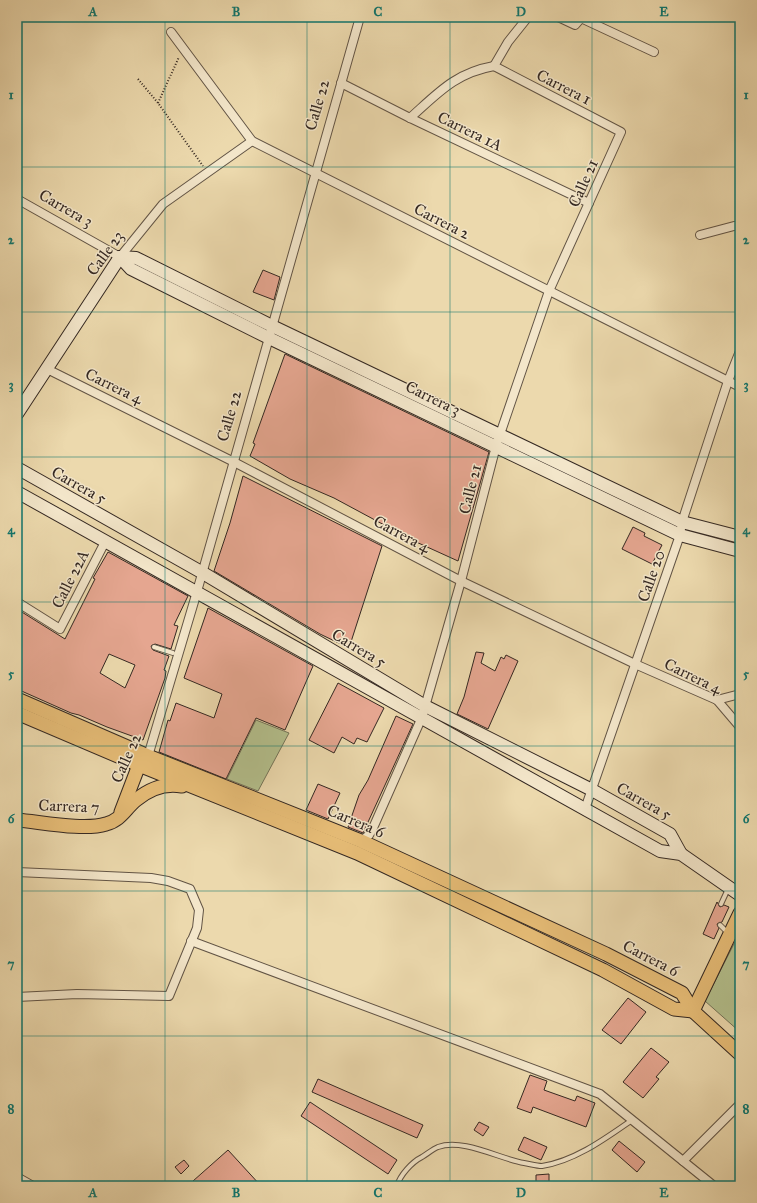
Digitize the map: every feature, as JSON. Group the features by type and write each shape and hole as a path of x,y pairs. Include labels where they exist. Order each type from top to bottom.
{"main road":[{"name":"Carrera 6","path":"17,699 606,954 682,993 693,1011"},
{"name":"Carrera 6","path":"17,713 195,788 359,847 603,970 674,1009 693,1011"},
{"name":"Calle 22","path":"118,819 139,765 148,756"},
{"path":"118,819 136,800 161,786 172,784 195,788"},
{"name":"Carrera 7","path":"17,820 88,827 105,825 118,819"},
{"path":"740,913 725,929 693,1011 740,1054"}],"street":[{"name":"Calle 22","path":"148,756 203,573 360,17"},
{"path":"410,118 450,83 468,72 494,66 508,42 528,17"},
{"path":"558,17 572,25 577,23 581,17 654,52"},
{"name":"Carrera 2","path":"171,32 252,141 740,387"},
{"name":"Carrera 1","path":"494,66 621,132"},
{"name":"Carrera 1A","path":"341,83 410,118 589,203"},
{"name":"Calle 21","path":"359,847 373,828 423,712 461,581 498,440 549,290 621,132"},
{"name":"Calle 23","path":"17,414 120,257 163,204 252,141"},
{"name":"Carrera 3","path":"17,199 120,257 136,258 199,295 271,332 593,486 680,535 740,551"},
{"path":"700,234 740,226"},
{"name":"Calle 20","path":"585,809 680,535 682,522 728,381 740,351"},
{"name":"Carrera 4","path":"47,369 234,462 461,581 635,664 717,700 740,727"},
{"name":"Carrera 5","path":"17,468 203,573 423,712 585,809 660,851 681,854 729,886 740,896"},
{"name":"Carrera 3","path":"593,486 682,522 740,537"},
{"name":"Carrera 5","path":"17,492 197,593 423,712 592,790 670,834 681,854"},
{"name":"Calle 22A","path":"17,602 60,629 105,542"},
{"path":"717,700 740,694"},
{"path":"17,872 151,878 168,881 190,889 199,910 197,928 169,996 77,994 17,997"},
{"path":"191,941 600,1094 714,1186"},
{"path":"683,1161 740,1104"},
{"path":"17,1177 33,1186"}],"lane":[{"path":"154,647 173,653"},
{"path":"721,904 729,886"},
{"path":"397,1186 399,1179 418,1159 439,1147 458,1146 485,1150 514,1161 541,1166 563,1160 603,1140 632,1120"}],"path":[{"path":"158,103 183,48"},
{"path":"138,79 158,103 207,172"}],"green space":[{"path":"256,720 289,733 258,791 227,779"},
{"path":"740,932 740,1032 705,1001"}],"building":[{"path":"263,270 280,277 274,300 253,292"},
{"path":"285,354 489,452 458,561 414,541 334,498 290,479 250,456 255,444 253,443"},
{"path":"243,476 382,546 349,648 320,634 214,571 230,523"},
{"path":"633,527 645,533 644,536 662,545 652,564 622,549"},
{"path":"108,552 188,596 174,625 178,626 171,649 155,644 151,646 153,650 169,656 164,670 166,671 165,678 143,740 71,713 17,689 17,609 65,639 95,579 93,578","holes":["109,654 135,665 125,688 100,673"]},
{"path":"208,608 313,666 285,730 256,718 226,779 159,752 168,720 170,721 176,703 214,718 222,694 184,678"},
{"path":"476,652 484,653 481,663 495,671 501,657 504,659 506,655 518,661 488,729 457,714 464,697"},
{"path":"338,683 384,708 367,742 357,738 354,744 342,737 334,753 309,740"},
{"path":"396,716 413,724 363,833 348,827 359,795 368,780"},
{"path":"318,784 340,793 328,819 306,810"},
{"path":"717,902 720,907 724,905 729,907 722,922 717,924 719,928 714,939 703,934"},
{"path":"628,998 646,1012 621,1044 602,1030"},
{"path":"651,1048 669,1062 656,1077 659,1079 643,1098 623,1082"},
{"path":"530,1075 547,1081 544,1090 575,1101 577,1096 595,1103 586,1127 533,1107 531,1113 517,1108"},
{"path":"318,1079 423,1125 417,1138 312,1092"},
{"path":"310,1102 397,1160 388,1174 301,1116"},
{"path":"479,1122 489,1127 483,1136 474,1130"},
{"path":"524,1137 547,1147 541,1160 518,1150"},
{"path":"619,1141 645,1162 637,1172 612,1150"},
{"path":"228,1150 261,1186 197,1186 193,1181"},
{"path":"184,1160 189,1166 181,1174 175,1167"},
{"path":"549,1174 549,1184 536,1184 536,1175"}]}
